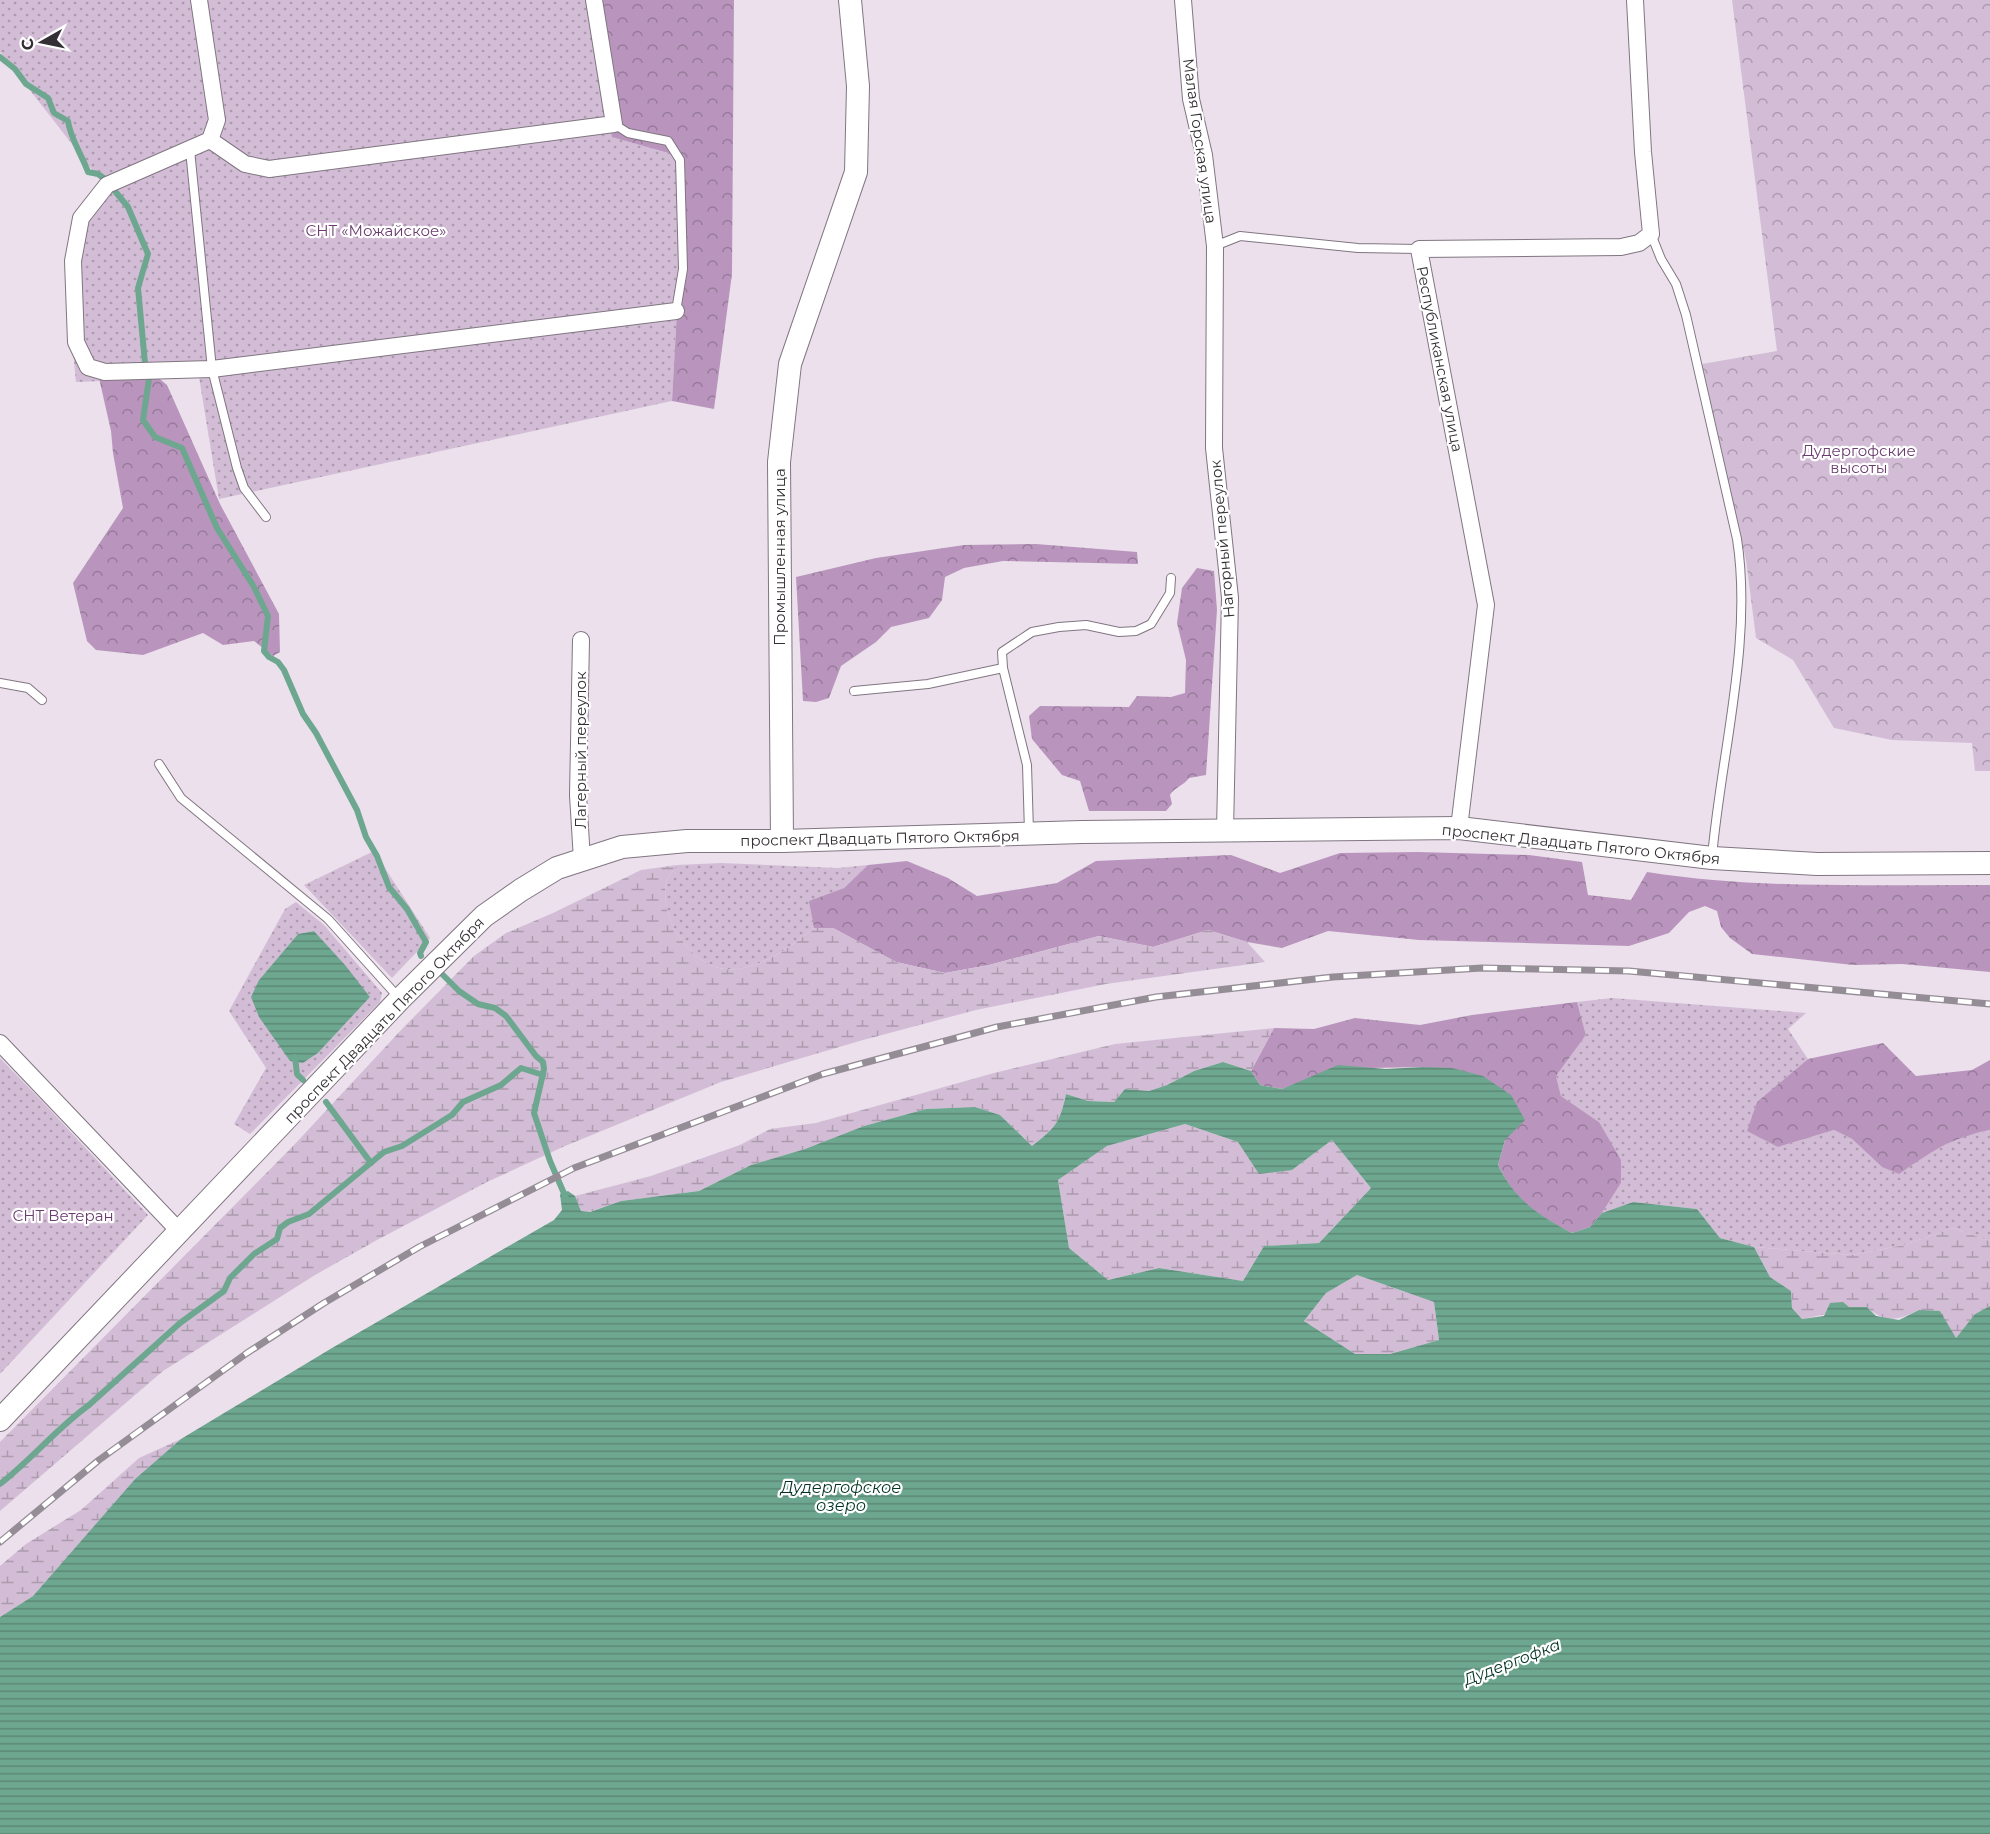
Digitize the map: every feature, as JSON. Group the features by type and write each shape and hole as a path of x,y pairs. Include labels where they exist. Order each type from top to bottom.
{"street":[{"path":"199,0 217,120 210,141 132,173 107,186 81,218 73,261 76,342 87,367 105,372 212,369 676,310"},
{"path":"210,141 245,164 269,169 614,124 594,0"},
{"name":"Промышленная улица","path":"782,841 778,462 790,364 856,172 858,86 850,0"},
{"name":"Малая Горская улица","path":"1183,0 1191,99 1204,155 1215,246"},
{"path":"1635,0 1643,152 1651,234"},
{"name":"Республиканская улица","path":"1459,828 1486,605 1419,249 1621,247 1639,243 1651,234"},
{"name":"Нагорный переулок","path":"1215,246 1214,448 1230,598 1226,831"},
{"name":"Лагерный переулок","path":"581,640 578,795 582,860"},
{"name":"проспект Двадцать Пятого Октября","path":"0,1420 400,999 484,916 557,868 622,847 687,841 1459,828 1712,858 1817,864 1990,864"},
{"path":"0,1043 180,1232"}],"lane":[{"path":"614,124 628,133 668,141 680,160 683,269 676,310"},
{"path":"190,150 212,369 244,488 266,517"},
{"path":"1651,234 1661,259 1676,284 1686,315 1737,539 1741,567 1742,614 1712,858"},
{"path":"1215,246 1240,236 1358,248 1419,249"},
{"path":"1029,834 1027,765 1003,669 1002,652 1032,632 1086,625 1119,632 1136,631 1151,624 1170,593 1172,578"},
{"path":"854,691 928,684 1003,669"},
{"path":"0,683 28,688 42,700"},
{"path":"159,764 181,798 328,918 400,999"}],"green space":[{"name":"СНТ «Можайское»","path":"0,0 592,0 676,154 681,237 672,401 219,499 199,377 76,382 65,267 104,185 0,52"},
{"path":"592,0 734,0 732,274 714,409 672,401 681,237 676,155 612,137"},
{"name":"Дудергофские высоты","path":"1732,0 1990,0 1990,771 1975,771 1972,743 1892,740 1834,728 1793,660 1756,638 1746,560 1702,364 1777,351"},
{"path":"156,376 167,385 220,504 279,614 280,652 273,656 254,641 223,645 203,633 143,655 96,650 87,641 73,583 123,508 111,431 99,378"},
{"path":"1036,544 1137,552 1138,564 1003,561 964,568 945,577 942,600 929,618 891,627 876,642 841,666 829,698 816,702 803,701 796,577 876,558 964,545"},
{"path":"1197,568 1214,571 1217,610 1206,775 1189,778 1174,790 1170,795 1172,804 1166,811 1089,811 1080,781 1062,775 1032,739 1029,716 1040,706 1129,707 1137,696 1171,697 1185,693 1186,660 1177,623 1182,588"},
{"path":"374,851 430,938 392,978 304,885"},
{"path":"1418,852 1529,855 1582,862 1588,895 1631,900 1647,872 1690,878 1775,884 1990,885 1990,972 1902,964 1853,965 1752,954 1730,938 1721,927 1717,911 1705,906 1689,912 1669,933 1629,946 1419,940 1328,931 1282,948 1247,942 1208,930 1153,947 1099,936 989,965 945,973 896,962 833,928 814,928 809,901 844,888 868,865 907,861 948,878 977,896 1057,883 1096,861 1231,855 1280,873 1340,853"},
{"path":"721,863 838,868 868,865 844,888 810,901 814,928 806,935 769,959 737,969 722,968 707,963 682,941 668,911 665,895 667,880 677,865"},
{"path":"677,865 667,880 665,895 674,926 694,953 707,963 722,968 748,967 769,959 814,928 833,928 896,962 945,973 989,965 1099,936 1153,947 1208,930 1247,942 1265,962 1106,984 976,1010 863,1040 721,1082 565,1146 487,1182 377,1240 315,1275 163,1371 0,1511 0,1442 294,1145 474,956 506,933 641,870"},
{"path":"296,902 324,925 382,993 380,1002 250,1134 234,1124 266,1068 229,1011 285,909","holes":["314,931 370,997 318,1053 303,1063 259,980 298,934"]},
{"path":"1612,998 1806,1013 1788,1029 1808,1059 1757,1102 1778,1147 1834,1130 1852,1139 1882,1167 1937,1149 1963,1136 1990,1130 1990,1241 1953,1228 1904,1245 1852,1255 1754,1247 1720,1238 1697,1209 1633,1202 1602,1213 1621,1183 1599,1122 1561,1096 1556,1076 1586,1035 1577,1002"},
{"path":"1577,1002 1586,1035 1556,1076 1561,1096 1599,1122 1621,1160 1621,1183 1590,1227 1572,1233 1548,1220 1520,1198 1498,1165 1505,1140 1422,1067 1371,1068 1308,1079 1282,1089 1260,1085 1251,1071 1274,1028 1314,1029 1355,1018 1420,1025 1472,1015"},
{"path":"1274,1028 1251,1071 1223,1062 1194,1071 1167,1085 1149,1091 1125,1089 1114,1102 1088,1101 1066,1094 1059,1118 1032,1146 1000,1115 975,1107 926,1109 864,1126 805,1149 751,1165 699,1191 621,1201 589,1212 581,1211 575,1196 651,1176 740,1145 770,1129 816,1123 994,1073 1115,1044"},
{"path":"1883,1043 1916,1076 1972,1070 1990,1060 1990,1130 1952,1142 1899,1174 1882,1167 1852,1139 1834,1130 1778,1147 1747,1131 1757,1102 1808,1059"},
{"name":"СНТ Ветеран","path":"0,1058 148,1215 0,1374"},
{"path":"1185,1124 1238,1142 1292,1170 1332,1140 1371,1188 1319,1243 1264,1246 1243,1281 1159,1268 1108,1280 1069,1248 1058,1180 1107,1146"},
{"path":"1953,1228 1990,1241 1990,1306 1975,1314 1956,1338 1919,1310 1892,1319 1880,1316 1867,1307 1859,1307 1802,1319 1792,1308 1791,1291 1770,1277 1754,1247 1852,1255 1904,1245"},
{"path":"1357,1275 1434,1302 1439,1340 1390,1354 1354,1354 1304,1321 1326,1293"},
{"path":"181,1439 135,1479 33,1596 0,1617 0,1566 26,1544 81,1510 139,1458"}],"water":[{"path":"314,931 370,997 318,1053 303,1063 290,1061 259,1017 251,997 259,980 298,934"},
{"name":"Дудергофское озеро","path":"1223,1062 1251,1071 1260,1085 1282,1089 1338,1065 1386,1069 1452,1068 1483,1076 1511,1095 1525,1120 1505,1140 1498,1165 1520,1197 1548,1220 1572,1233 1590,1227 1602,1213 1633,1202 1697,1209 1720,1238 1754,1247 1770,1277 1791,1291 1792,1308 1802,1319 1824,1316 1830,1303 1843,1302 1849,1307 1867,1307 1876,1316 1899,1320 1919,1310 1940,1311 1956,1338 1975,1314 1990,1306 1990,1834 0,1834 0,1617 33,1596 135,1479 181,1439 332,1348 554,1220 562,1210 560,1194 568,1191 575,1196 581,1211 590,1212 621,1201 699,1191 751,1165 805,1149 864,1126 926,1109 975,1107 1000,1115 1032,1146 1059,1118 1066,1094 1088,1101 1114,1102 1125,1089 1149,1091 1167,1085 1194,1071","holes":["1185,1124 1238,1142 1259,1174 1292,1170 1332,1140 1371,1188 1319,1243 1264,1246 1243,1281 1159,1268 1108,1280 1069,1248 1058,1180 1107,1146","1357,1275 1434,1302 1439,1340 1390,1354 1355,1354 1304,1321 1326,1293"]}],"waterway":[{"path":"0,57 15,69 26,84 48,98 54,113 68,121 71,134 88,172 98,174 105,179"},
{"path":"114,190 128,207 148,254 138,288 145,363"},
{"path":"149,379 143,420 155,437 182,448 217,528 254,587 268,616 264,651 284,670 303,714 316,733 357,810 366,837 377,856 389,887 407,909 426,942 420,953 421,956"},
{"path":"442,974 459,991 478,1004 495,1008 506,1016 543,1062 544,1069 534,1113 550,1161 566,1198"},
{"path":"295,1057 297,1074 303,1080"},
{"path":"0,1484 180,1323 224,1291 230,1278 254,1254 277,1239 280,1228 288,1222 309,1214 384,1152 402,1146 452,1115 463,1102 501,1085 521,1068 543,1075"},
{"path":"326,1102 371,1163"}],"railway":[{"path":"0,1542 99,1460 247,1353 324,1303 419,1247 574,1168 823,1074 997,1027 1156,997 1333,977 1482,968 1629,971 1990,1004"}],"water label":[{"name":"Дудергофка","path":"1512,1662"}]}
